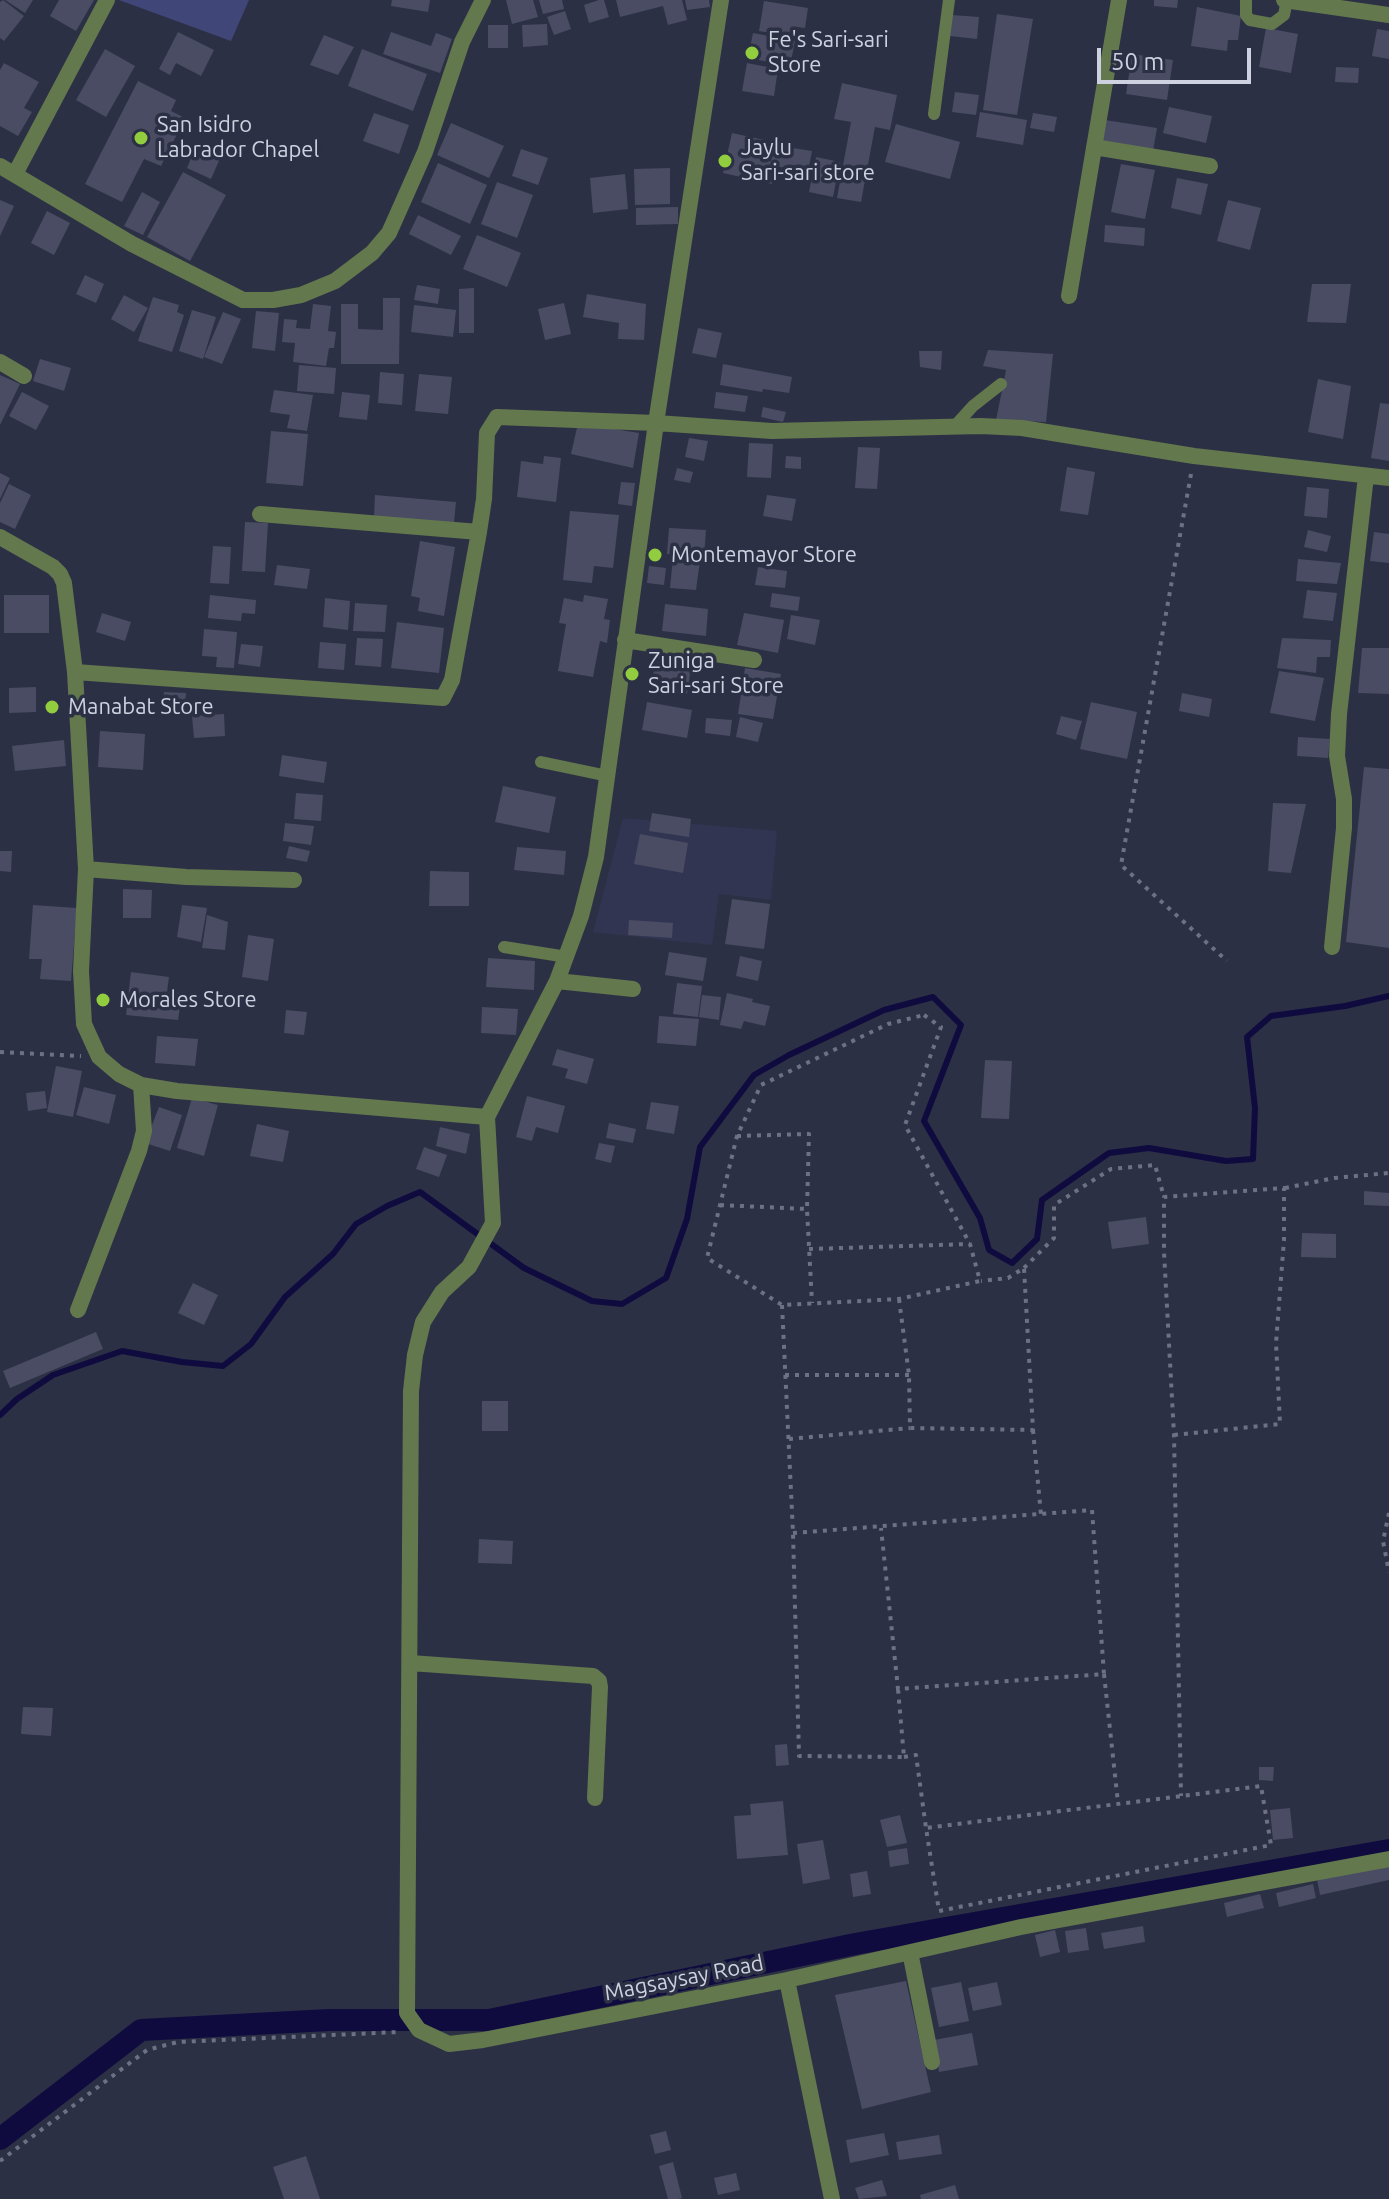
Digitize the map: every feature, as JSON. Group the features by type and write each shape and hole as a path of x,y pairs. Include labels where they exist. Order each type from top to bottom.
{"street":[{"path":"107,0 7,170 132,244 243,300 273,300 301,295 335,281 372,253 389,233 425,152 462,42 483,0"},
{"path":"420,2031 407,2013 411,1391 415,1355 423,1322 442,1292 469,1267 493,1223 487,1117 557,981 581,916 596,857 656,423 721,0"},
{"path":"1069,296 1119,0"},
{"path":"1286,0 1389,15"},
{"path":"1094,147 1210,166"},
{"path":"0,362 24,376"},
{"path":"75,672 443,698 452,680 479,532 487,433 497,417 772,431 1022,428 1194,456 1389,478"},
{"path":"1332,947 1344,828 1344,799 1337,756 1339,714 1366,476"},
{"path":"260,514 479,532"},
{"path":"0,537 53,567 64,583 75,672 86,869 81,971 84,1024 99,1057 119,1074 141,1085 177,1091 487,1117"},
{"path":"625,640 754,660"},
{"path":"86,869 186,877 294,880"},
{"path":"557,981 633,989"},
{"path":"78,1310 139,1151 144,1131 141,1085"},
{"path":"410,1663 593,1676 600,1687 595,1798"},
{"path":"787,1980 1021,1927 1389,1859"},
{"path":"910,1952 932,2062"},
{"name":"Magsaysay Road","path":"420,2031 449,2044 483,2040 787,1980 832,2199"}],"lane":[{"path":"934,114 949,0"},
{"path":"1246,0 1246,15 1250,20 1272,24 1284,15 1286,0"},
{"path":"954,427 973,406 1001,384"},
{"path":"541,762 608,776"},
{"path":"504,947 567,957"}],"path":[{"path":"1194,456 1121,865 1227,961"},
{"path":"980,1281 970,1244 905,1125 941,1027 924,1015 888,1024 761,1085 737,1136 707,1258 782,1305 899,1299 1008,1278 1024,1268 1054,1238 1054,1205 1111,1169 1155,1165 1164,1197 1174,1435 1181,1796"},
{"path":"0,1052 99,1057"},
{"path":"737,1136 809,1134 807,1209 812,1303"},
{"path":"1164,1197 1284,1188 1334,1178 1389,1173"},
{"path":"1174,1435 1280,1424 1276,1343 1284,1240 1284,1188"},
{"path":"720,1205 807,1209"},
{"path":"809,1249 970,1244"},
{"path":"1024,1268 1041,1515"},
{"path":"899,1299 909,1375 910,1428"},
{"path":"782,1305 793,1533 799,1756 916,1755 926,1828 939,1911 1271,1845 1261,1786 926,1828"},
{"path":"785,1375 909,1375"},
{"path":"788,1439 910,1428 1033,1430"},
{"path":"793,1533 1092,1510 1104,1674 1118,1803"},
{"path":"1389,1513 1383,1541 1389,1572"},
{"path":"881,1528 904,1757"},
{"path":"898,1689 1104,1674"},
{"path":"0,2161 147,2050 178,2042 420,2031"}],"shaded area":[{"path":"119,0 249,0 231,41"},
{"path":"623,818 777,831 771,900 719,894 712,945 593,932"}],"building":[{"path":"3,0 24,16 4,41 0,38 0,2"},
{"path":"5,0 33,0 25,13"},
{"path":"59,0 94,0 76,31 50,16"},
{"path":"392,0 430,0 428,12 391,6"},
{"path":"506,0 533,0 538,17 512,24"},
{"path":"539,0 562,0 564,9 543,14"},
{"path":"604,0 609,17 589,23 584,5"},
{"path":"616,0 682,0 687,20 668,25 663,6 620,17"},
{"path":"685,0 709,0 710,7 687,10"},
{"path":"1154,0 1178,0 1177,8 1154,6"},
{"path":"764,1 808,8 805,28 797,27 796,37 759,31"},
{"path":"1197,7 1241,16 1238,40 1228,40 1227,51 1191,46"},
{"path":"565,11 571,29 554,35 547,17"},
{"path":"997,14 1033,19 1017,115 983,110"},
{"path":"952,15 979,17 977,39 950,36"},
{"path":"547,24 548,45 523,47 522,25"},
{"path":"488,25 508,25 508,48 488,48"},
{"path":"1266,28 1298,34 1291,73 1259,67"},
{"path":"1377,29 1389,31 1389,59 1372,56"},
{"path":"178,32 214,50 201,76 176,63 170,75 159,69"},
{"path":"391,32 431,46 436,33 452,39 440,73 383,54"},
{"path":"753,33 795,41 790,66 748,58"},
{"path":"324,35 354,47 338,75 310,65"},
{"path":"105,49 135,66 106,117 76,100"},
{"path":"362,49 427,74 413,111 348,86"},
{"path":"1132,54 1173,60 1167,100 1126,94"},
{"path":"4,63 39,82 24,108 32,112 18,136 0,126 0,70"},
{"path":"747,63 778,69 774,96 742,91"},
{"path":"1336,67 1359,68 1358,83 1335,82"},
{"name":"San Isidro Labrador Chapel","path":"138,81 176,100 171,111 185,118 161,166 144,159 122,202 85,184"},
{"path":"842,83 897,95 890,130 875,127 861,202 837,198 851,122 834,119"},
{"path":"955,92 979,95 976,115 952,112"},
{"path":"1169,107 1212,116 1206,143 1163,133"},
{"path":"980,112 1027,120 1023,145 976,137"},
{"path":"374,113 409,125 399,154 363,141"},
{"path":"1033,113 1057,117 1054,132 1030,128"},
{"path":"1105,120 1157,128 1153,151 1102,143"},
{"path":"451,123 504,146 489,178 437,155"},
{"path":"896,124 960,142 950,179 885,162"},
{"path":"732,133 769,141 765,160 771,161 774,145 812,151 808,172 775,166 772,184 723,173"},
{"path":"197,144 222,154 211,179 187,168"},
{"path":"521,149 548,158 538,185 512,176"},
{"path":"816,157 840,162 833,197 809,192"},
{"path":"438,163 487,185 470,224 421,202"},
{"path":"1121,164 1155,170 1145,219 1111,212"},
{"path":"670,168 670,204 635,205 634,169"},
{"path":"183,172 226,195 190,261 147,237"},
{"path":"625,174 628,209 593,213 590,178"},
{"path":"1177,178 1208,184 1201,215 1171,208"},
{"path":"497,182 533,195 517,238 481,224"},
{"path":"142,192 160,202 143,235 124,226"},
{"path":"0,200 14,206 0,236"},
{"path":"1228,200 1261,208 1250,250 1217,241"},
{"path":"678,207 678,224 636,225 636,208"},
{"path":"47,211 70,223 54,255 31,243"},
{"path":"418,215 461,236 451,255 409,234"},
{"path":"1105,225 1145,228 1144,246 1104,242"},
{"path":"477,235 521,253 507,287 463,269"},
{"path":"85,275 104,284 96,303 76,294"},
{"path":"1312,284 1351,284 1346,323 1307,322"},
{"path":"417,285 440,289 438,304 414,300"},
{"path":"474,288 474,333 459,333 459,289"},
{"path":"587,294 646,304 644,340 618,339 619,323 583,317"},
{"path":"124,295 148,308 134,332 111,319"},
{"path":"153,297 179,305 177,312 184,315 172,352 138,341"},
{"path":"383,298 400,298 399,364 341,364 341,304 358,304 358,329 383,330"},
{"path":"564,303 571,334 545,340 538,309"},
{"path":"313,304 331,306 328,331 336,332 334,348 329,348 326,366 293,362 295,343 282,342 284,319 297,320 296,328 310,329"},
{"path":"414,305 456,310 453,337 411,332"},
{"path":"192,310 216,317 203,359 179,351"},
{"path":"256,311 279,313 275,351 252,348"},
{"path":"223,312 241,319 222,364 204,357"},
{"path":"698,328 722,333 716,358 692,353"},
{"path":"988,350 1053,354 1046,422 996,420 1006,370 983,366"},
{"path":"919,351 942,351 941,370 920,367"},
{"path":"40,359 71,368 64,391 33,381"},
{"path":"723,364 792,377 789,393 720,385"},
{"path":"299,365 336,368 334,394 297,391"},
{"path":"380,372 404,374 402,405 378,403"},
{"path":"419,374 452,377 448,414 415,411"},
{"path":"0,375 20,384 0,425"},
{"path":"1318,379 1351,386 1343,439 1308,432"},
{"path":"274,390 313,395 307,431 287,428 290,415 270,412"},
{"path":"22,392 49,406 36,430 9,416"},
{"path":"342,392 370,395 367,420 339,417"},
{"path":"716,392 748,396 745,412 714,408"},
{"path":"1380,403 1389,404 1389,461 1371,458"},
{"path":"763,407 786,412 783,422 761,417"},
{"path":"578,423 639,433 633,468 571,454"},
{"path":"271,431 308,434 303,486 266,483"},
{"path":"689,438 708,441 704,461 685,457"},
{"path":"749,443 773,444 771,478 747,477"},
{"path":"858,447 880,448 877,489 855,488"},
{"path":"544,456 561,458 556,502 517,497 521,461 543,464"},
{"path":"786,456 801,457 801,469 785,468"},
{"path":"1067,467 1095,472 1088,515 1060,511"},
{"path":"677,468 693,472 690,483 674,480"},
{"path":"0,473 10,478 0,499"},
{"path":"621,482 635,483 632,506 618,504"},
{"path":"9,484 31,495 15,529 0,522 0,503"},
{"path":"1307,487 1329,489 1327,518 1304,516"},
{"path":"375,495 456,502 454,523 374,517"},
{"path":"767,495 796,499 792,521 763,516"},
{"path":"570,511 619,515 613,568 594,566 592,583 563,580"},
{"path":"245,522 268,523 265,572 242,571"},
{"path":"669,528 706,530 704,557 667,554"},
{"path":"1308,530 1331,536 1327,552 1304,547"},
{"path":"1374,532 1389,534 1389,563 1370,561"},
{"path":"420,541 455,547 444,616 418,611 420,598 411,596"},
{"path":"213,546 231,547 229,584 210,583"},
{"path":"673,558 700,561 696,590 670,588"},
{"path":"1298,559 1341,563 1337,584 1296,581"},
{"path":"277,565 310,569 307,589 274,585"},
{"path":"649,566 666,568 664,585 647,583"},
{"path":"758,567 787,571 785,588 755,585"},
{"path":"1307,590 1337,593 1333,621 1303,618"},
{"path":"772,593 800,597 798,611 770,607"},
{"path":"4,595 49,595 49,633 4,633"},
{"path":"210,595 256,600 255,614 242,613 241,621 208,618"},
{"path":"584,595 608,599 604,619 610,620 607,643 600,641 593,677 558,671 566,624 559,623 564,598 583,602"},
{"path":"325,598 350,601 348,630 323,627"},
{"path":"355,603 387,605 385,632 353,631"},
{"path":"665,604 708,609 706,636 662,631"},
{"path":"102,613 131,622 125,641 96,632"},
{"path":"744,613 784,620 778,653 737,645"},
{"path":"791,615 820,620 815,645 787,639"},
{"path":"397,622 444,628 439,673 391,668"},
{"path":"204,629 237,632 234,668 216,667 217,657 202,656"},
{"path":"357,638 383,639 381,667 355,665"},
{"path":"1282,638 1331,640 1330,657 1317,657 1316,673 1277,668"},
{"path":"320,642 346,644 344,670 318,668"},
{"path":"241,644 263,646 260,667 238,664"},
{"path":"1362,648 1389,648 1389,694 1358,693"},
{"path":"655,662 691,667 687,694 651,689"},
{"path":"745,668 781,674 773,719 738,714"},
{"path":"1279,671 1324,678 1315,721 1270,713"},
{"path":"36,687 36,712 9,713 9,688"},
{"path":"164,692 186,693 184,715 162,714"},
{"path":"1182,693 1212,699 1209,717 1179,711"},
{"path":"647,702 692,710 687,738 642,730"},
{"path":"1091,702 1137,712 1127,759 1080,749"},
{"path":"224,714 225,736 194,738 192,716"},
{"path":"1061,716 1082,721 1076,740 1056,734"},
{"path":"740,717 763,723 758,742 736,737"},
{"path":"706,718 732,720 730,736 705,733"},
{"path":"100,731 145,734 143,770 98,767"},
{"path":"1298,737 1330,739 1328,758 1297,756"},
{"path":"64,740 66,766 15,771 12,746"},
{"path":"282,755 327,762 324,783 279,776"},
{"path":"1364,767 1389,769 1389,948 1346,942"},
{"path":"503,786 556,797 549,833 495,822"},
{"path":"296,793 323,795 321,821 294,819"},
{"path":"1273,803 1306,804 1291,873 1268,871"},
{"path":"652,813 691,819 689,837 649,831"},
{"path":"285,823 314,826 311,845 283,841"},
{"path":"640,834 688,843 683,873 634,864"},
{"path":"289,846 310,851 307,862 286,858"},
{"path":"517,847 566,851 564,875 514,870"},
{"path":"0,851 12,851 11,872 0,871"},
{"path":"430,871 469,872 469,906 429,906"},
{"path":"123,889 152,890 151,918 123,918"},
{"path":"732,899 770,904 764,949 725,944"},
{"path":"33,905 77,908 71,981 40,979 42,959 29,959"},
{"path":"182,905 207,908 201,942 177,937"},
{"path":"207,915 228,922 225,950 202,948"},
{"path":"629,920 673,923 672,938 628,935"},
{"path":"248,935 274,939 268,981 242,977"},
{"path":"669,952 707,958 703,981 665,975"},
{"path":"740,956 762,961 758,981 736,976"},
{"path":"488,958 535,961 534,990 486,987"},
{"path":"131,972 169,977 167,992 182,993 178,1020 126,1015"},
{"path":"677,983 702,986 698,1017 673,1014"},
{"path":"727,993 770,1006 765,1026 744,1021 741,1029 720,1025"},
{"path":"702,995 721,997 719,1020 699,1017"},
{"path":"482,1007 518,1009 516,1035 481,1033"},
{"path":"286,1010 307,1012 304,1035 284,1033"},
{"path":"659,1016 699,1019 696,1046 657,1043"},
{"path":"157,1036 198,1039 195,1066 155,1063"},
{"path":"557,1049 594,1059 587,1084 565,1078 568,1069 552,1065"},
{"path":"985,1060 1012,1061 1009,1119 981,1118"},
{"path":"56,1066 82,1071 73,1117 47,1112"},
{"path":"84,1087 116,1095 109,1124 76,1115"},
{"path":"45,1091 47,1108 28,1111 26,1093"},
{"path":"527,1096 565,1106 558,1133 536,1127 532,1141 516,1137"},
{"path":"192,1098 218,1105 204,1156 177,1148"},
{"path":"651,1102 679,1106 674,1134 646,1129"},
{"path":"159,1107 182,1115 170,1151 145,1143"},
{"path":"609,1123 636,1129 633,1143 606,1138"},
{"path":"257,1124 289,1131 283,1162 250,1156"},
{"path":"440,1127 470,1134 466,1154 436,1146"},
{"path":"599,1143 615,1146 611,1163 595,1159"},
{"path":"424,1147 447,1155 439,1177 416,1169"},
{"path":"1364,1191 1389,1193 1389,1206 1364,1205"},
{"path":"1146,1217 1149,1244 1112,1249 1108,1222"},
{"path":"1302,1233 1336,1234 1336,1258 1301,1257"},
{"path":"193,1283 218,1295 204,1325 178,1313"},
{"path":"96,1332 103,1349 10,1388 3,1371"},
{"path":"482,1401 508,1401 508,1431 482,1431"},
{"path":"479,1539 513,1541 512,1564 478,1563"},
{"path":"23,1707 53,1708 51,1736 21,1734"},
{"path":"787,1744 789,1765 776,1766 775,1745"},
{"path":"1259,1767 1274,1767 1273,1781 1259,1780"},
{"path":"783,1801 788,1855 737,1859 734,1816 751,1815 750,1804"},
{"path":"1290,1808 1293,1838 1273,1840 1270,1810"},
{"path":"900,1815 907,1843 887,1847 880,1820"},
{"path":"823,1840 830,1879 803,1884 797,1844"},
{"path":"907,1848 909,1864 890,1867 888,1851"},
{"path":"1389,1863 1389,1880 1320,1895 1317,1879"},
{"path":"867,1871 871,1894 853,1897 850,1874"},
{"path":"1313,1884 1316,1898 1279,1907 1276,1893"},
{"path":"1260,1894 1264,1908 1227,1917 1224,1903"},
{"path":"1143,1926 1145,1942 1104,1949 1101,1933"},
{"path":"1086,1928 1089,1950 1068,1953 1065,1931"},
{"path":"1055,1930 1060,1952 1040,1957 1035,1935"},
{"path":"906,1981 931,2092 862,2109 835,1995"},
{"path":"961,1982 969,2021 939,2027 931,1988"},
{"path":"997,1982 1002,2005 973,2011 968,1988"},
{"path":"972,2033 978,2065 939,2072 934,2040"},
{"path":"666,2131 671,2150 655,2154 650,2135"},
{"path":"884,2133 889,2155 850,2163 846,2140"},
{"path":"939,2135 942,2154 899,2160 896,2142"},
{"path":"306,2156 320,2199 284,2199 273,2167"},
{"path":"673,2162 682,2198 668,2199 659,2166"},
{"path":"736,2173 740,2190 718,2195 714,2178"},
{"path":"882,2180 887,2196 859,2199 855,2188"},
{"path":"955,2185 959,2199 921,2199 920,2195"}],"waterway":[{"path":"0,1415 17,1399 53,1375 122,1351 223,1366 251,1344 285,1297 333,1254 356,1224 420,1192 524,1268 592,1301 622,1304 666,1278 687,1219 700,1147 754,1075 884,1010 933,997 961,1025 924,1121 980,1218 989,1250 1012,1263 1037,1239 1042,1200 1109,1153 1149,1148 1226,1161 1253,1159 1255,1108 1247,1037 1271,1016 1345,1006 1389,996"},
{"path":"0,2139 141,2030 329,2020 489,2020 855,1944 1389,1850"}],"place":[{"name":"Fe's Sari-sari Store","path":"752,53"},
{"name":"San Isidro Labrador Chapel","path":"141,138"},
{"name":"Jaylu Sari-sari store","path":"725,161"},
{"name":"Montemayor Store","path":"655,555"},
{"name":"Zuniga Sari-sari Store","path":"632,674"},
{"name":"Manabat Store","path":"52,707"},
{"name":"Morales Store","path":"103,1000"}]}
